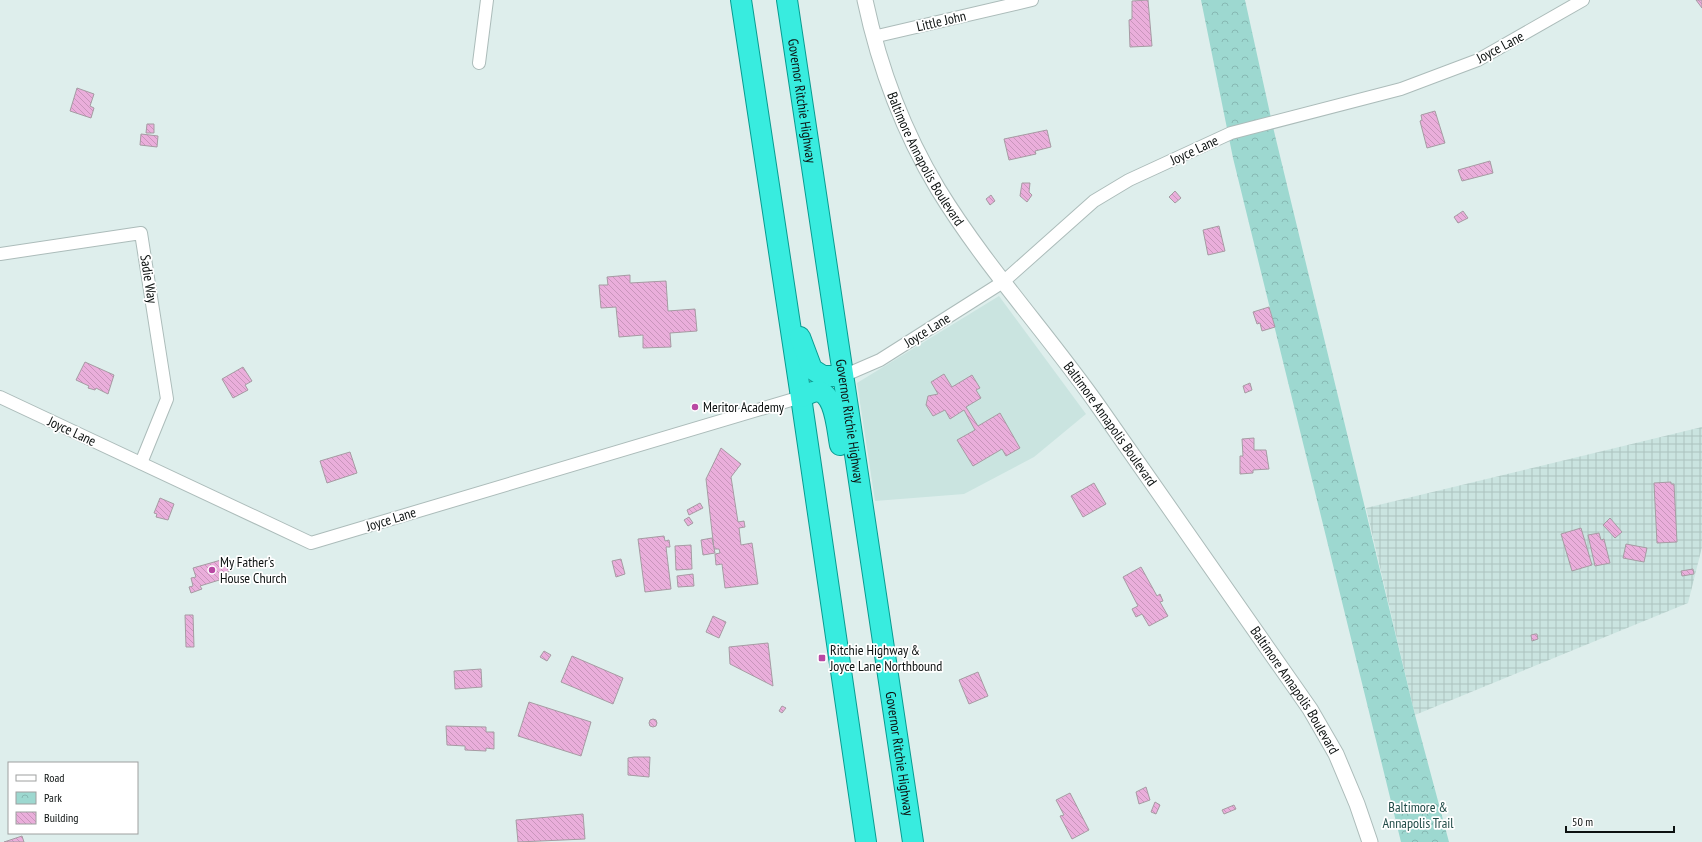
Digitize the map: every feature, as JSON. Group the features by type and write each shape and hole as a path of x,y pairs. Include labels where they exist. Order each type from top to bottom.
{"highway":[{"path":"741,0 866,842"},
{"name":"Governor Ritchie Highway","path":"787,0 913,842"},
{"path":"786,302 812,368 823,376 843,376"},
{"path":"801,397 814,391 824,393 832,404 846,475 864,515"}],"street":[{"path":"479,63 487,0"},
{"name":"Baltimore Annapolis Boulevard","path":"865,0 873,37 899,112 938,188 1003,282 1098,405 1310,709 1334,750 1357,804 1370,842"},
{"name":"Little John","path":"873,37 1032,0"},
{"name":"Joyce Lane","path":"843,376 880,360 1003,282 1094,201 1129,180 1231,133 1401,90 1478,60 1583,0"},
{"name":"Sadie Way","path":"0,254 142,232 167,399 141,463"},
{"name":"Joyce Lane","path":"0,397 311,543 801,397"}],"shaded area":[{"path":"999,296 1086,414 1034,457 964,494 875,501 857,383"},
{"path":"1702,427 1702,547 1688,603 1415,715 1366,508"}],"green space":[{"name":"Baltimore & Annapolis Trail","path":"1201,0 1245,0 1273,127 1415,715 1449,842 1401,842 1233,158"}],"building":[{"path":"1148,0 1152,46 1130,47 1129,20 1132,19 1132,1"},
{"path":"1696,0 1702,0 1702,8"},
{"path":"77,88 94,94 90,106 94,108 91,118 70,111"},
{"path":"1435,111 1445,143 1427,148 1420,121 1422,120 1421,115"},
{"path":"147,124 154,124 154,133 146,133"},
{"path":"1047,130 1051,147 1035,151 1036,154 1009,160 1004,139"},
{"path":"141,134 158,136 157,147 140,145"},
{"path":"1490,161 1493,173 1462,181 1458,170"},
{"path":"1022,183 1030,183 1029,192 1032,195 1027,202 1020,196"},
{"path":"1175,191 1181,198 1175,203 1169,197"},
{"path":"991,195 995,201 990,205 986,199"},
{"path":"1463,211 1468,218 1458,223 1454,217"},
{"path":"1219,226 1225,251 1208,255 1203,230"},
{"path":"630,275 630,283 666,281 668,311 695,309 697,331 670,333 671,347 643,348 643,335 619,337 616,307 601,308 599,285 608,285 607,277"},
{"path":"1269,307 1275,327 1262,331 1260,323 1257,324 1253,312"},
{"path":"85,362 114,375 108,394 96,388 95,390 88,388 89,386 76,380"},
{"path":"243,367 252,381 245,385 248,390 233,398 222,379"},
{"path":"944,374 952,387 972,375 980,388 976,390 981,398 966,407 978,426 1000,413 1020,448 1006,456 1002,449 973,466 957,440 975,430 964,410 950,419 945,410 933,416 926,405 928,396 938,394 931,382"},
{"path":"1250,383 1252,390 1245,393 1243,386"},
{"path":"1254,438 1254,450 1266,450 1269,469 1253,470 1253,473 1240,474 1240,456 1243,456 1242,439"},
{"path":"721,448 741,464 731,477 738,522 744,521 745,527 739,528 741,545 752,543 758,584 725,588 722,564 716,565 715,554 720,553 719,549 714,549 706,479"},
{"path":"350,452 357,473 327,483 320,461"},
{"path":"1671,482 1671,484 1674,484 1677,542 1657,543 1654,483"},
{"path":"1094,483 1106,504 1083,517 1071,496"},
{"path":"160,498 174,504 168,520 156,517 157,514 154,513"},
{"path":"700,503 703,508 689,515 687,510"},
{"path":"689,517 693,523 688,526 684,520"},
{"path":"1610,518 1622,532 1615,538 1603,525"},
{"path":"1581,528 1592,565 1572,571 1561,534"},
{"path":"1599,533 1601,540 1604,539 1610,563 1595,566 1588,535"},
{"path":"664,536 665,541 669,540 670,547 666,547 671,589 645,592 638,539"},
{"path":"712,538 715,553 703,555 701,540"},
{"path":"1626,544 1647,548 1644,562 1623,558"},
{"path":"691,545 692,569 676,570 675,546"},
{"path":"228,558 232,571 227,572 229,577 200,586 202,589 191,593 189,587 193,586 191,578 196,577 193,568"},
{"path":"621,559 625,574 616,577 612,561"},
{"path":"1141,567 1157,596 1160,594 1163,601 1160,602 1168,616 1149,626 1142,614 1136,617 1132,609 1138,606 1123,577"},
{"path":"1693,569 1694,574 1682,576 1681,571"},
{"path":"693,574 694,586 678,587 677,576"},
{"path":"185,615 193,615 194,647 186,647"},
{"path":"713,616 726,622 719,638 706,632"},
{"path":"1537,634 1538,639 1532,641 1531,635"},
{"path":"768,643 773,686 730,664 729,647"},
{"path":"544,651 551,655 547,661 540,657"},
{"path":"572,656 623,678 613,704 561,682"},
{"path":"481,669 482,687 455,689 454,671"},
{"path":"978,672 988,696 969,704 959,680"},
{"path":"529,702 591,722 581,756 518,736"},
{"path":"782,706 786,708 782,713 779,711"},
{"path":"651,719 655,719 657,723 655,727 651,727 649,725 649,721"},
{"path":"446,726 486,727 486,732 494,732 494,749 486,748 486,751 465,750 465,746 447,745"},
{"path":"650,757 649,777 628,775 628,758"},
{"path":"1146,787 1150,800 1139,804 1136,792"},
{"path":"1070,793 1089,830 1072,839 1060,816 1064,815 1056,800"},
{"path":"1155,802 1160,805 1156,814 1151,812"},
{"path":"1234,805 1236,809 1224,814 1222,810"},
{"path":"583,814 585,839 518,842 516,820"},
{"path":"22,836 24,842 4,842"}],"place":[{"name":"Meritor Academy","path":"695,407"},
{"name":"My Father's House Church","path":"212,570"},
{"name":"Ritchie Highway & Joyce Lane Northbound","path":"822,658"}]}
